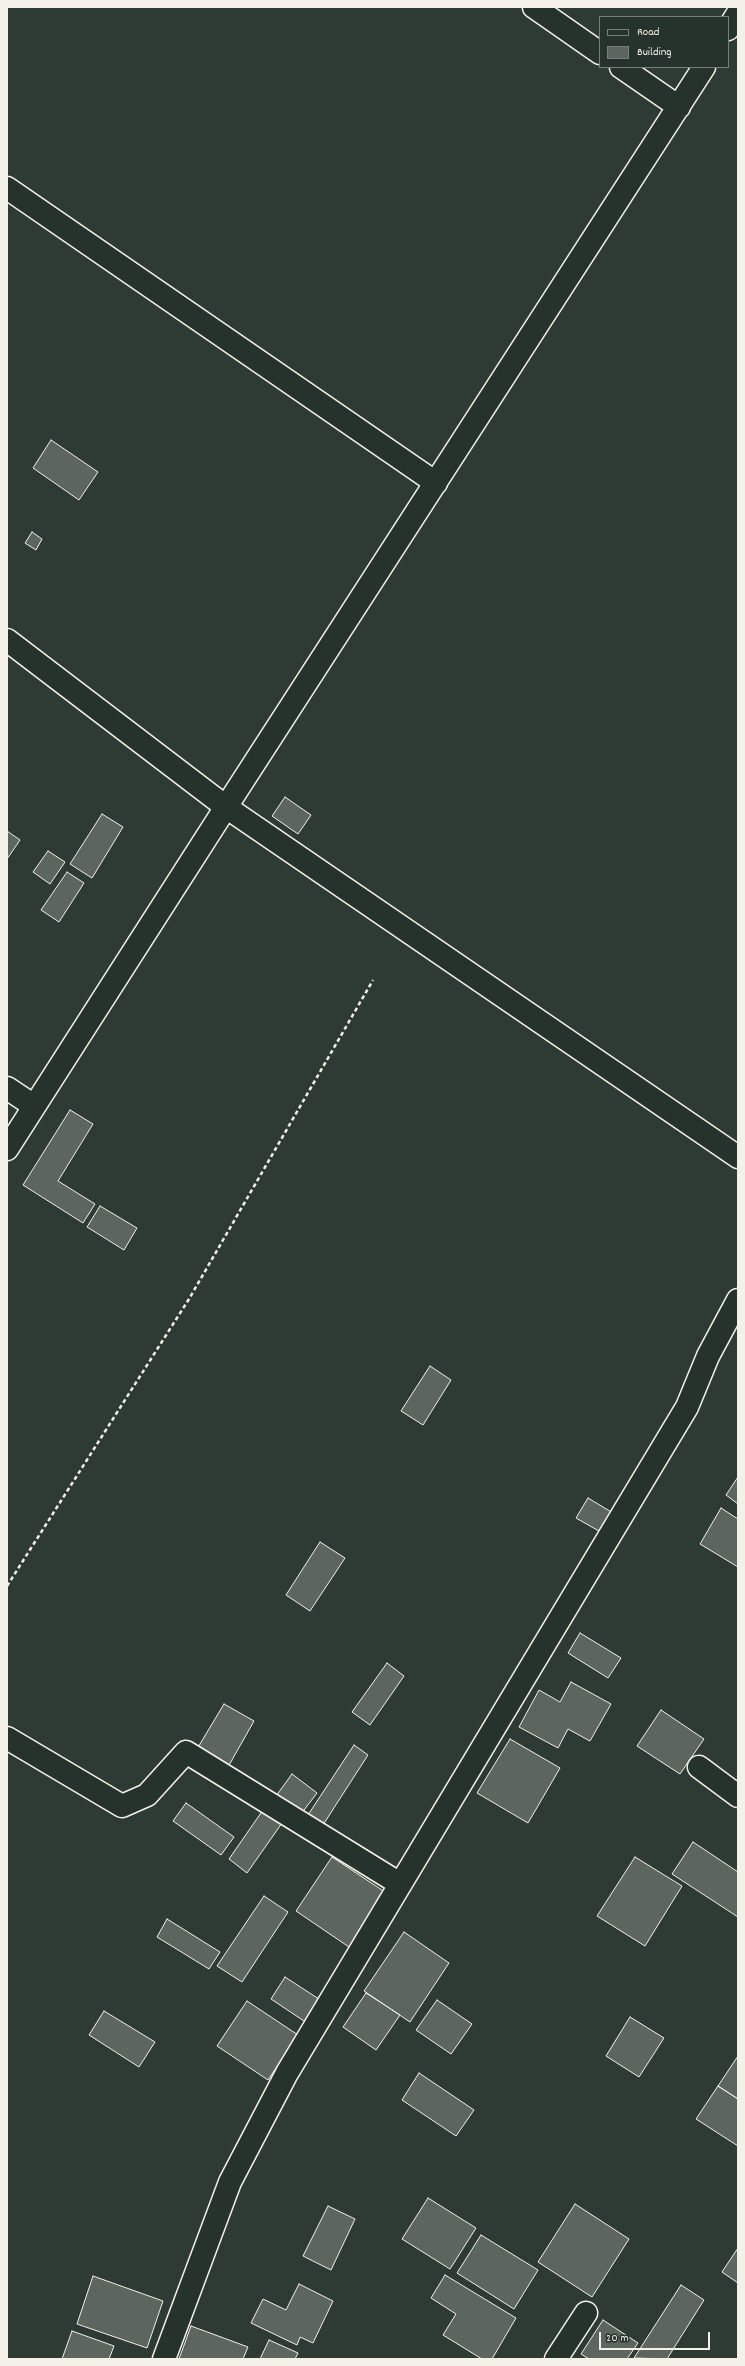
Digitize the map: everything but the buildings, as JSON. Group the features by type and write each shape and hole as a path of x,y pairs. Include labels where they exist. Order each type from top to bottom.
{"street":[{"path":"534,7 599,51"},
{"path":"729,27 738,13"},
{"path":"622,68 679,107"},
{"path":"7,1149 703,68"},
{"path":"7,188 436,483"},
{"path":"7,640 226,807 738,1157"},
{"path":"7,1088 34,1106"},
{"path":"164,2359 230,2182 287,2073 687,1406 708,1356 738,1300"},
{"path":"7,1738 122,1806 147,1795 186,1752 400,1884"},
{"path":"699,1767 738,1796"},
{"path":"556,2359 586,2313"}],"path":[{"path":"7,1586 189,1299 373,980"}]}
